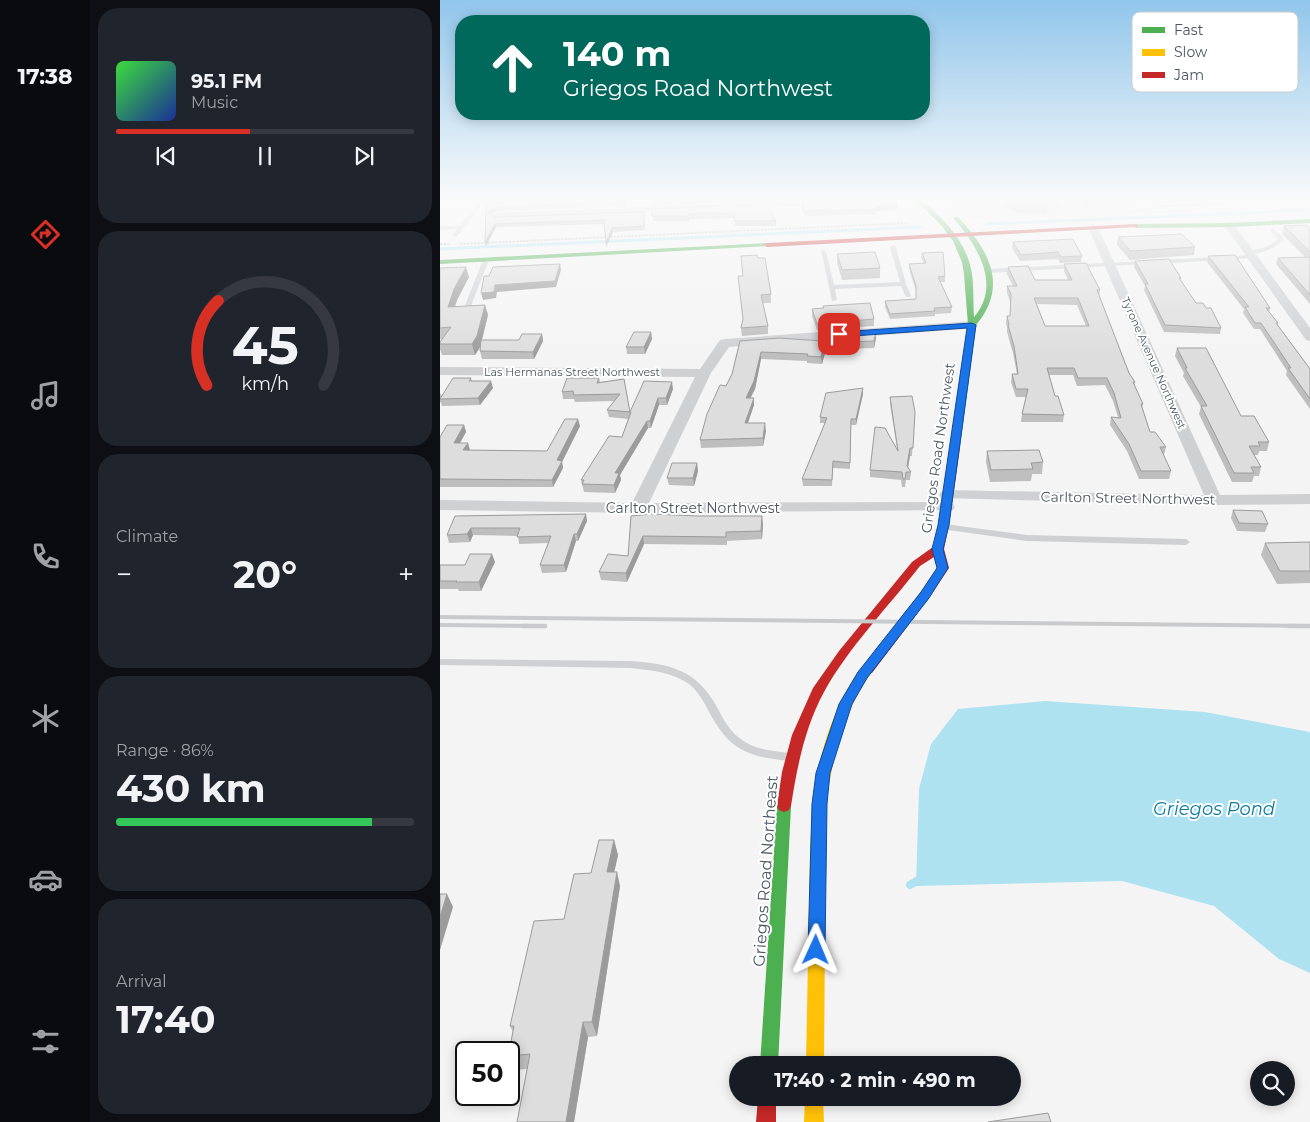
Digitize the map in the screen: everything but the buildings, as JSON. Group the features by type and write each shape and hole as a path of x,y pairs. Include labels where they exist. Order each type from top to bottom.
{"main road":[{"path":"440,270 484,264 716,251"},
{"path":"680,254 807,251"},
{"name":"Griegos Road Northwest","path":"814,1056 819,804 823,773 845,704 862,675 943,568 938,549 947,501 972,325 968,309 968,271 963,251"},
{"name":"Griegos Road Northwest","path":"972,325 984,310 989,291 988,271 981,251"},
{"path":"440,262 484,264"},
{"name":"Griegos Road Northeast","path":"769,1056 782,819 792,758 798,735 818,691 843,654 916,564 938,549"},
{"path":"766,1122 767,1106"},
{"path":"814,1106 814,1122"}],"street":[{"name":"Tyrone Avenue Northwest","path":"1105,251 1214,500"},
{"path":"1249,251 1310,337"},
{"path":"638,508 704,373 725,343 972,325"},
{"name":"Las Hermanas Street Northwest","path":"440,371 704,373"},
{"name":"Carlton Street Northwest","path":"440,505 638,508 947,501 1310,499"}],"lane":[{"path":"824,251 834,300"},
{"path":"894,251 908,296"},
{"path":"988,271 1111,265 1251,254 1260,251"},
{"path":"465,313 484,264"},
{"path":"832,287 903,284"},
{"path":"943,527 1027,538 1186,542"},
{"path":"440,662 636,665 669,669 688,678 704,693 718,721 734,740 756,752 792,758"}],"water":[{"name":"Griegos Pond","path":"1045,701 1205,712 1310,732 1310,973 1279,959 1214,906 1122,881 916,886 919,789 931,744 958,709"}],"waterway":[{"path":"910,885 920,879"}],"railway":[{"path":"440,617 1310,626 1289,626"},
{"path":"440,625 545,626 522,626"}],"traffic: fast":[{"path":"440,262 645,251"},
{"path":"955,447 972,325 968,274 962,251"},
{"path":"972,325 984,310 989,297 989,272 981,251"},
{"path":"770,1056 784,806"}],"traffic: slow":[{"path":"815,1056 819,804 834,734 848,700 867,670"},
{"path":"814,1106 814,1122"}],"traffic: jam":[{"path":"867,670 925,595 943,568 938,549 944,525 955,447"},
{"path":"784,806 789,772 799,735 818,691 843,654 916,564 938,549"},
{"path":"766,1122 767,1106"}],"route":[{"path":"816,950 819,804 823,773 845,704 862,675 925,595 943,568 938,549 944,525 972,325 839,334"}]}
